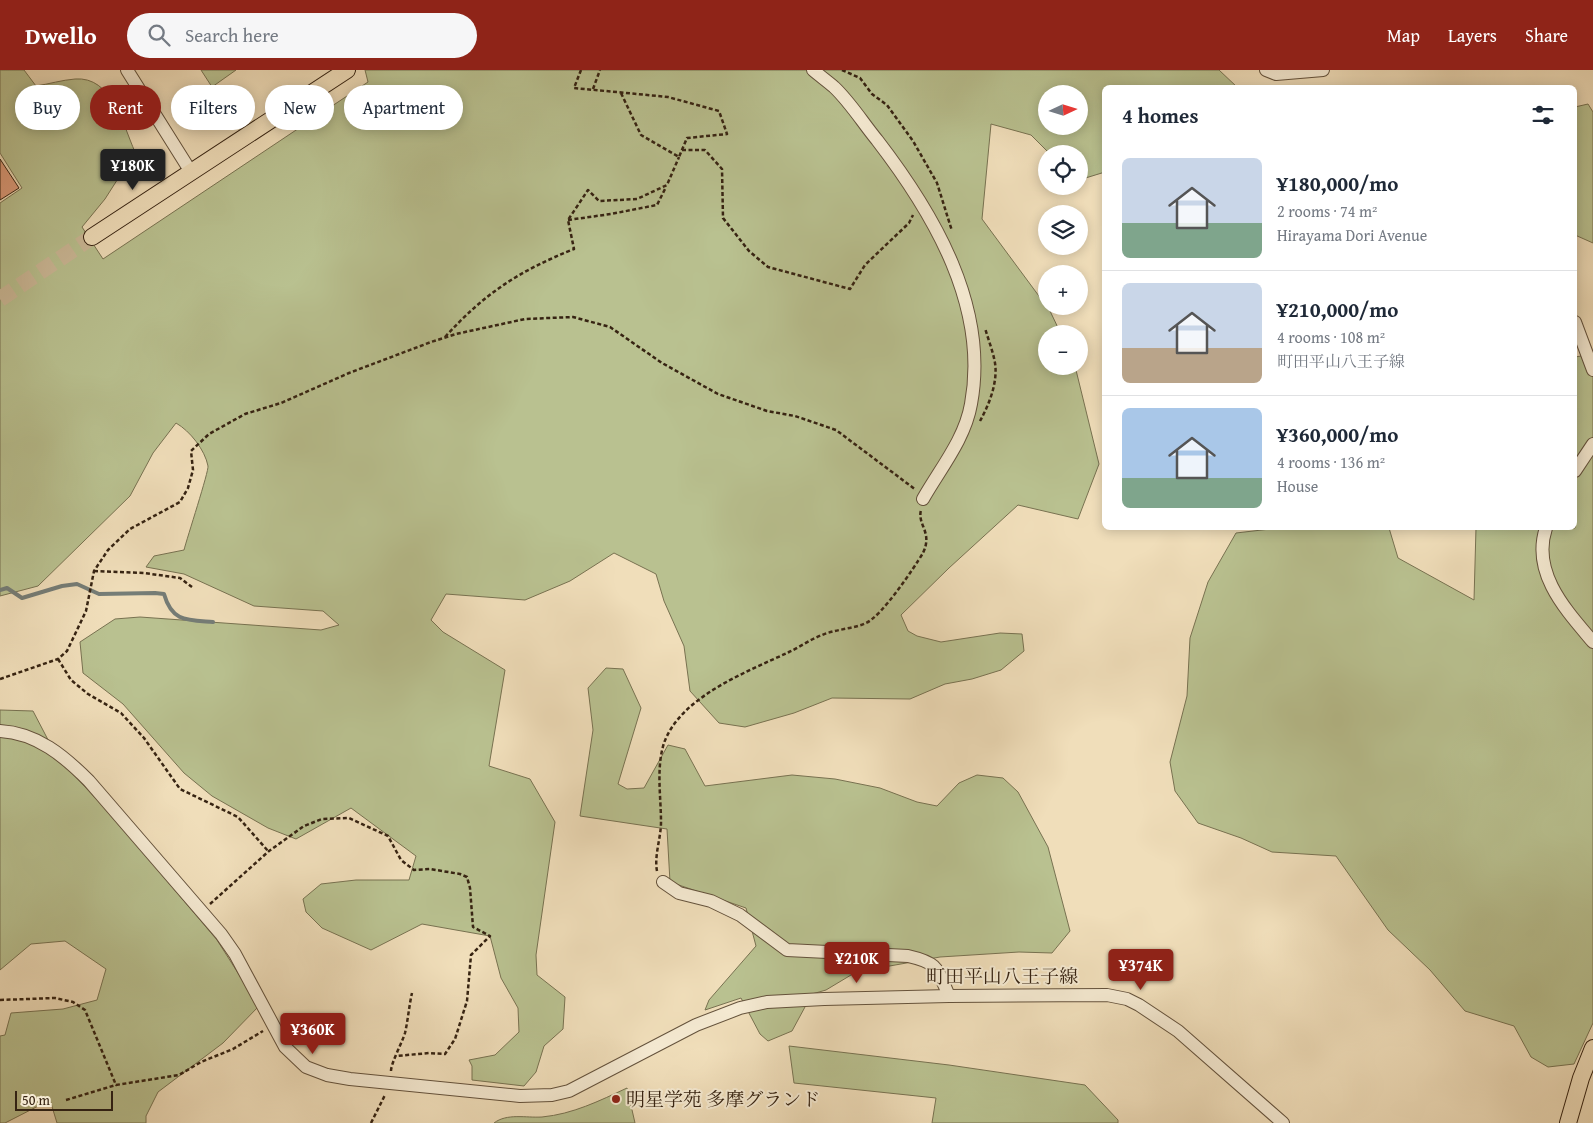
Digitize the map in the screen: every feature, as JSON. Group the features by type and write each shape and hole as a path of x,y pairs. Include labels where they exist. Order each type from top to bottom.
{"main road":[{"path":"92,237 347,70"},
{"path":"1568,1123 1581,1078 1593,1048"}],"street":[{"path":"127,70 191,172"},
{"path":"813,70 835,88 847,102 920,201 946,250 970,317 974,367 971,405 960,438 924,499"},
{"path":"1266,70 1276,74 1324,70"},
{"path":"1577,327 1593,370"},
{"path":"1577,468 1593,444"},
{"path":"1545,530 1543,536 1543,560 1549,583 1567,611 1593,642"},
{"name":"町田平山八王子線","path":"0,731 10,732 37,741 67,759 90,781 235,954 285,1047 306,1067 327,1075 520,1096 552,1095 569,1090 696,1025 740,1008 767,1002 949,996 1107,995 1127,999 1139,1005 1178,1031 1283,1123"},
{"path":"663,882 679,893 711,901 740,915 786,950 908,956 931,963 937,969 949,996"}],"path":[{"path":"568,220 657,205 687,138 727,134 719,111 668,97 574,88 581,70"},
{"path":"593,89 600,70"},
{"path":"842,70 860,78 872,94 887,104 913,141 937,183 952,232"},
{"path":"620,91 641,135 679,156"},
{"path":"682,150 706,150 722,169 723,218 749,251 768,266 850,289 865,265 909,224 920,201"},
{"path":"444,338 468,311 506,282 574,249 568,220 588,190 598,201 636,199 667,185"},
{"path":"0,679 58,660 66,651 80,624 94,571 108,550 130,530 180,502 188,488 193,470 191,452 209,434 245,414 281,403 348,373 444,338 525,319 573,317 610,327 662,363 718,394 767,411 794,416 836,430 917,491 924,499 919,515 928,536 923,551 900,587 868,623 822,635 789,652 742,672 705,696 673,723 664,745 659,776 661,824 656,869 663,882"},
{"path":"978,426 986,411 994,384 996,364 985,326"},
{"path":"94,571 144,573 180,578 192,587"},
{"path":"58,660 71,680 88,694 121,713 144,738 180,789 238,817 269,851"},
{"path":"201,912 269,851 304,826 322,819 349,818 388,836 401,860 414,870 430,870 460,874 467,877 470,888 473,927 490,936 471,955 467,1001 455,1040 445,1054 429,1053 397,1056"},
{"path":"371,1123 392,1083 391,1066 397,1056 405,1031 412,993"},
{"path":"0,1000 55,998 73,1002 85,1010 116,1085"},
{"path":"66,1100 116,1085 179,1075 201,1062 233,1050 273,1026"}],"green space":[{"path":"0,70 24,70 35,85 15,85 15,130 80,130 80,85 42,85 75,79 88,80 98,85 90,85 90,130 126,130 135,152 105,199 82,227 103,259 296,130 334,130 334,105 344,98 344,130 463,130 463,85 364,85 368,82 365,70 1219,70 1235,85 1102,85 1102,173 1088,177 1088,145 1041,145 1031,135 991,124 982,219 1038,295 1038,315 1052,315 1057,325 1038,325 1038,375 1077,375 1099,464 1078,519 1018,505 901,615 908,631 917,636 941,642 1000,633 1022,634 1024,651 1001,670 972,679 945,684 910,699 832,698 794,713 745,727 719,723 690,691 684,646 664,601 656,574 614,553 570,581 525,600 446,594 431,620 443,632 505,670 489,766 530,779 555,822 536,955 537,975 565,997 563,1029 544,1046 536,1072 524,1086 472,1080 472,1066 469,1060 495,1055 519,1032 518,1008 501,978 490,936 422,924 371,950 322,928 306,912 303,899 321,884 356,880 409,880 416,856 351,808 296,839 268,828 212,796 184,773 123,704 83,673 80,642 115,619 140,617 321,630 339,625 323,611 254,606 184,574 146,567 154,556 184,550 202,492 208,466 200,447 186,431 176,423 153,453 130,496 38,586 0,596 0,203 22,188 0,153"},
{"path":"201,70 236,70 215,85 211,85"},
{"path":"1588,104 1593,112 1593,243 1577,236 1577,107"},
{"path":"1593,354 1593,1023 1574,1064 1548,1067 1531,1057 1514,1026 1465,1011 1430,970 1388,930 1336,856 1272,852 1241,838 1198,823 1175,791 1170,762 1187,696 1190,638 1208,582 1236,533 1262,530 1390,530 1398,558 1474,600 1476,530 1577,530 1577,357"},
{"path":"606,668 623,669 641,708 618,784 627,789 644,788 668,745 685,749 705,786 792,775 835,779 880,788 917,802 937,806 959,783 977,775 1003,778 1018,792 1048,847 1070,931 1052,953 1019,952 940,957 856,972 826,990 812,994 792,1031 768,1041 760,1034 741,998 705,1010 709,1000 756,946 746,908 670,882 667,829 580,816 593,730 588,688"},
{"path":"0,710 33,711 57,757 114,818 217,940 259,1006 223,1043 158,1092 146,1116 146,1123 57,1123 50,1100 5,1123 0,1123 0,1036 5,1035 11,1013 63,1009 97,1000 106,969 65,941 31,944 0,970"},
{"path":"789,1046 949,1065 1085,1085 1118,1120 1118,1123 932,1123 936,1098 794,1083"},
{"name":"明星学苑 多摩グランド","path":"627,1088 635,1123 494,1123 511,1117 542,1117 564,1113 586,1106"}],"building":[{"path":"0,159 19,188 0,200"}],"waterway":[{"path":"0,590 7,588 22,598 62,586 77,584 99,594 164,594 167,603 176,615 188,620 213,622"}],"tunnel":[{"path":"0,299 92,237"}],"place":[{"name":"明星学苑 多摩グランド","path":"616,1099"}]}
